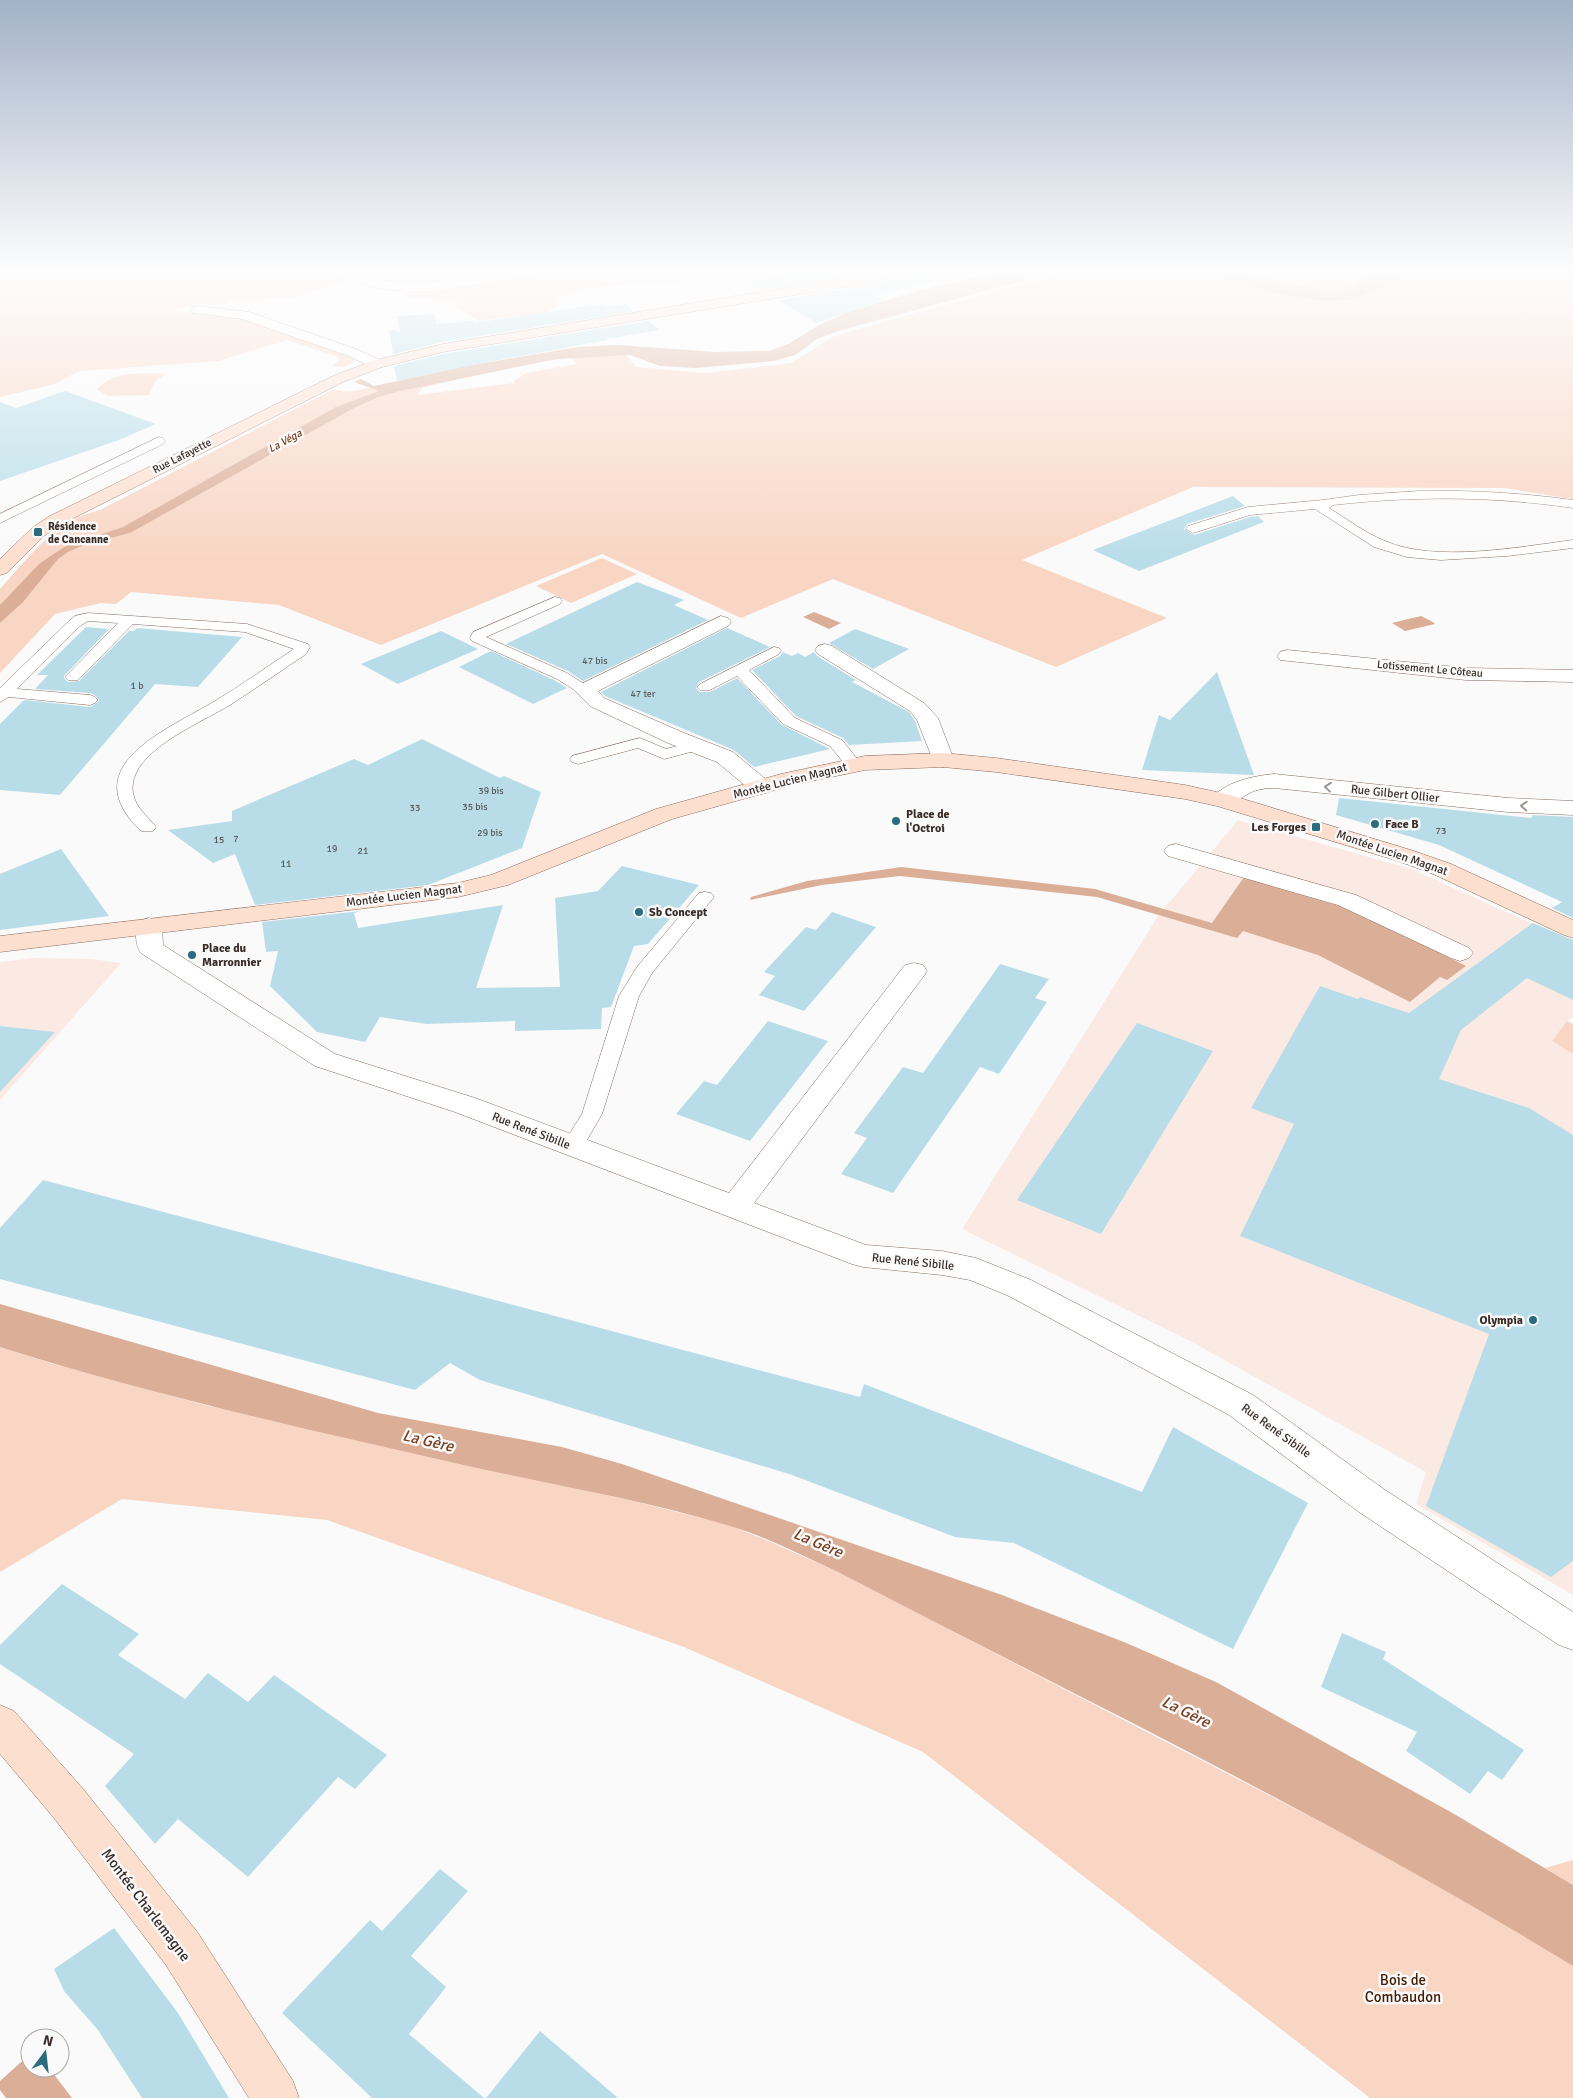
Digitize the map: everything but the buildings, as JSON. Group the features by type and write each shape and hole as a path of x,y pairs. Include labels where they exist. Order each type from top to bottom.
{"main road":[{"name":"Rue Lafayette","path":"3,562 38,532 71,512 338,379 364,369"},
{"name":"Montée Lucien Magnat","path":"0,944 458,890 499,880 664,814 789,779 854,765 943,760 1024,769 1184,792 1222,800 1307,824 1406,856 1465,880 1573,930"},
{"name":"Montée Charlemagne","path":"0,1724 69,1804 182,1949 276,2098"}],"street":[{"path":"721,622 584,690 597,702 733,761 761,787"},
{"path":"825,650 917,707 927,718 943,760"},
{"name":"Lotissement Le Côteau","path":"1287,656 1443,671 1507,675 1573,676"},
{"name":"Rue Gilbert Ollier","path":"1222,800 1240,788 1255,782 1274,781 1508,805 1573,808"},
{"path":"1176,851 1347,900 1460,953"},
{"name":"Rue René Sibille","path":"149,926 150,948 325,1060 465,1105 863,1256 942,1263 976,1270 1020,1288 1241,1404 1372,1501 1573,1633"},
{"path":"734,1208 914,971"}],"lane":[{"path":"0,519 159,441"},
{"path":"1193,529 1248,511 1412,493 1516,496 1573,504"},
{"path":"1323,504 1322,508 1324,511 1379,544 1407,553 1441,556 1508,552 1573,544"},
{"path":"555,601 478,635 476,638 562,676 584,690"},
{"path":"2,694 80,619 97,617 247,628 303,647 301,651 219,705 156,740 142,752 126,778 124,793 131,810 147,827"},
{"path":"73,677 130,619"},
{"path":"704,687 774,651"},
{"path":"739,669 789,721 836,743 854,765"},
{"path":"2,694 90,700"},
{"path":"578,760 640,742 664,754 696,746"},
{"path":"572,1147 592,1114 629,996 644,971 706,897"}],"shaded area":[{"path":"1238,820 1411,869 1573,942 1573,1017 1567,1021 1552,1041 1573,1054 1573,1595 1416,1504 1426,1472 1192,1342 962,1229 1158,916"},
{"path":"35,958 92,959 121,963 0,1100 0,962"}],"green space":[{"path":"0,369 108,369 79,371 55,384 0,397"},
{"path":"454,369 501,369 422,388 418,395 515,383 514,381 526,373 549,369 658,369 706,373 741,369 1573,369 1573,499 1504,488 1193,487 1022,560 1167,618 1056,667 833,579 741,618 602,554 381,645 279,605 131,592 116,604 101,603 55,614 0,673 0,589 51,535 70,521 100,510 332,390 349,392"},
{"path":"165,374 156,381 149,395 108,396 97,389 118,376"},
{"path":"602,558 637,574 571,603 536,586"},
{"path":"1567,1021 1573,1024 1573,1054 1552,1041"},
{"name":"Bois de Combaudon","path":"0,1347 50,1363 205,1405 633,1501 729,1525 836,1571 1369,1847 1500,1921 1573,1966 1573,2098 1370,2098 923,1752 684,1647 327,1520 122,1499 0,1572"},
{"path":"1573,1860 1573,1885 1545,1868"}],"water":[{"name":"La Véga","path":"453,369 508,369 400,391 378,397 354,408 130,533 86,544 68,552 58,559 23,602 0,623 0,605 40,563 66,546 123,527 336,407 379,391 354,382 361,379 374,386"},
{"path":"814,612 841,623 829,629 803,617"},
{"path":"1421,616 1435,624 1405,631 1392,623"},
{"path":"901,867 1095,889 1212,923 1244,877 1359,912 1466,966 1447,980 1440,977 1410,1002 1318,955 1243,931 1237,938 1097,897 900,876 822,885 750,900 751,897 807,881"},
{"name":"La Gère","path":"0,1304 378,1413 562,1447 622,1464 1002,1595 1124,1642 1216,1682 1456,1815 1573,1885 1573,1966 1483,1912 1392,1861 1208,1762 836,1571 769,1540 741,1529 663,1508 468,1466 292,1425 174,1397 58,1365 0,1347"},
{"path":"20,2063 20,2078 57,2078 72,2098 6,2098 0,2090 0,2081"}],"place":[{"name":"Résidence de Cancanne","path":"38,532"},
{"name":"Place de l'Octroi","path":"896,821"},
{"name":"Face B","path":"1375,824"},
{"name":"Les Forges","path":"1316,827"},
{"name":"Sb Concept","path":"639,912"},
{"name":"Place du Marronnier","path":"192,955"},
{"name":"Olympia","path":"1533,1320"}]}
